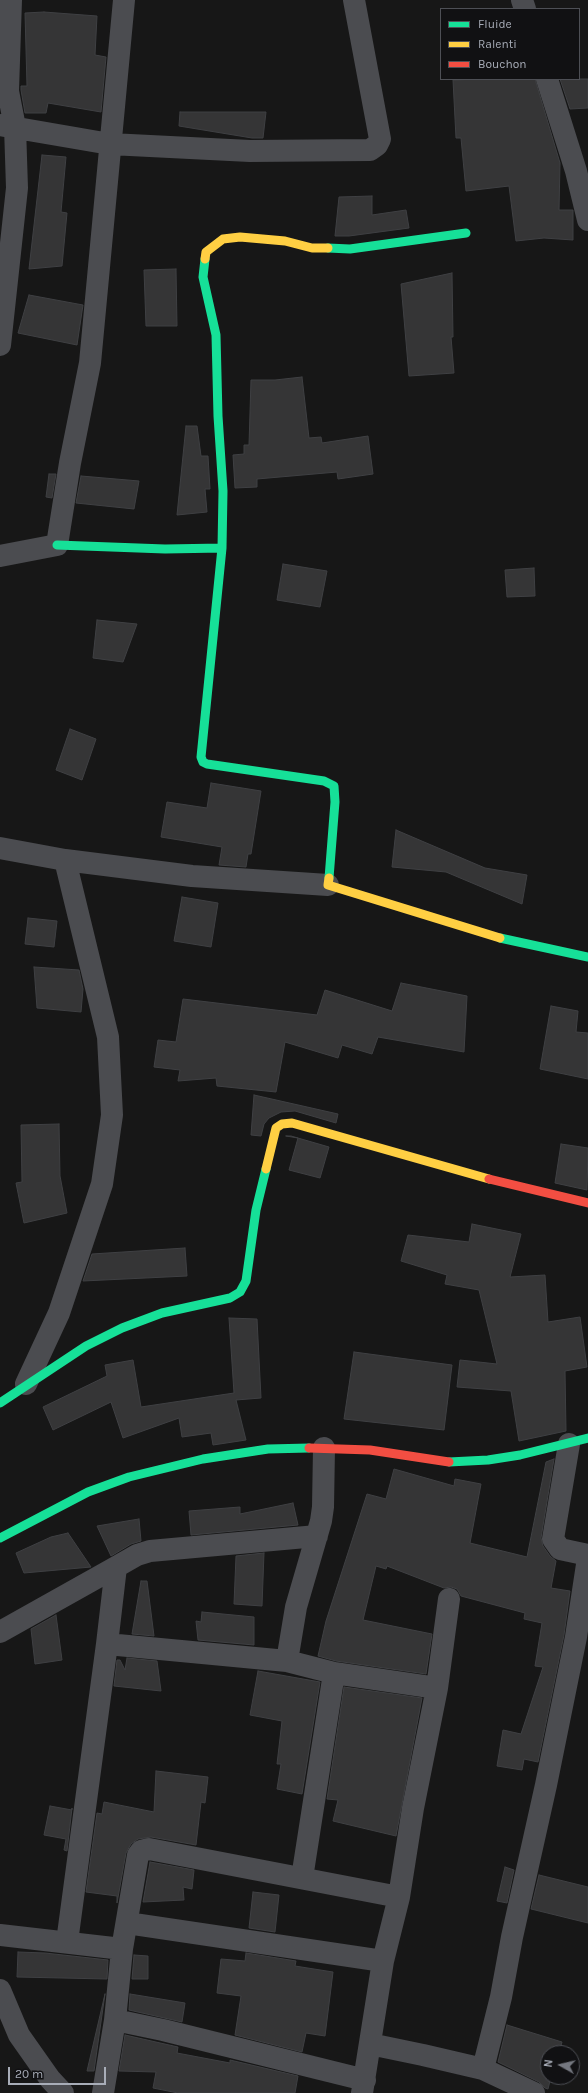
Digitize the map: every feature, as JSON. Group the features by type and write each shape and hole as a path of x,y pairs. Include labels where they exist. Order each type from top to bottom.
{"street":[{"path":"0,344 17,188 7,126 11,0"},
{"path":"57,545 70,463 90,362 100,275 110,144 124,0"},
{"path":"7,126 110,144 250,151 370,150 377,145 380,139 354,0"},
{"path":"547,80 576,171 588,220"},
{"path":"328,885 335,802 334,786 324,781 208,764 203,762 201,757 222,548 223,491 218,416 216,335 203,277 206,252 223,239 240,237 285,241 312,248 332,250 350,249 466,233"},
{"path":"0,556 57,545 165,549 222,548"},
{"path":"0,848 65,860 192,876 328,885 494,937 588,957"},
{"path":"26,1384 59,1313 102,1184 112,1116 108,1037 65,860"},
{"path":"0,1403 26,1384 86,1346 122,1328 162,1313 230,1298 240,1292 246,1281 256,1210 274,1134 276,1128 282,1124 292,1124 434,1165 521,1188 588,1203"},
{"path":"0,1538 88,1492 129,1477 203,1459 260,1450 324,1448 370,1450 452,1462 520,1456 579,1441 553,1539 560,1549 588,1555"},
{"path":"287,1661 296,1607 324,1507 324,1448"},
{"path":"0,1632 137,1555 150,1551 317,1536"},
{"path":"483,2070 501,1997 512,1936 546,1786 576,1637 588,1558"},
{"path":"67,1942 116,1568"},
{"path":"115,2020 163,2030 363,2087 383,1961 399,1897 437,1688 449,1599"},
{"path":"107,1644 287,1661 334,1673 437,1688"},
{"path":"302,1878 334,1673"},
{"path":"103,2093 115,2020 122,1949 138,1855 141,1850 149,1849 399,1897"},
{"path":"127,1923 383,1961"},
{"path":"0,1935 122,1949"},
{"path":"0,1990 19,2035 50,2079 63,2093"},
{"path":"370,2044 483,2070 534,2093"}],"building":[{"path":"44,12 97,16 95,55 106,57 101,112 48,103 46,113 25,113 21,86 27,86 25,13"},
{"path":"588,79 588,108 570,109 560,80"},
{"path":"453,80 535,80 560,163 559,210 573,210 573,240 544,238 516,241 509,186 466,191 461,138 456,138"},
{"path":"180,112 266,112 263,138 252,138 179,126"},
{"path":"42,155 66,157 61,212 67,213 62,266 29,269"},
{"path":"372,196 372,215 406,210 409,228 349,236 335,236 339,197"},
{"path":"176,269 177,326 146,326 144,270"},
{"path":"452,273 453,337 451,337 454,373 409,376 401,284"},
{"path":"29,295 83,305 77,345 18,333"},
{"path":"302,377 309,438 321,437 322,443 368,436 373,474 338,479 337,472 257,479 257,487 235,488 233,455 244,454 244,445 249,445 251,380 275,380"},
{"path":"186,426 197,426 201,456 208,456 210,489 205,489 207,512 177,515"},
{"path":"49,474 56,474 52,498 46,497"},
{"path":"81,476 139,481 134,509 76,503"},
{"path":"283,564 327,571 320,607 277,600"},
{"path":"534,568 535,596 507,597 505,570"},
{"path":"97,620 137,624 123,662 93,658"},
{"path":"70,729 96,739 82,780 56,770"},
{"path":"211,783 261,791 251,854 248,854 246,867 219,865 222,847 161,837 167,802 207,808"},
{"path":"396,830 485,868 527,875 522,904 446,872 392,867"},
{"path":"182,897 218,903 211,947 174,941"},
{"path":"28,918 57,921 54,947 25,944"},
{"path":"34,967 79,970 83,989 81,1012 37,1008"},
{"path":"401,983 467,996 464,1052 378,1037 372,1054 342,1045 338,1058 285,1042 276,1092 217,1086 216,1078 178,1081 180,1070 154,1067 158,1040 176,1042 183,999 317,1015 325,990 392,1011"},
{"path":"551,1006 578,1011 576,1032 588,1033 588,1079 540,1069"},
{"path":"254,1095 338,1114 336,1123 295,1111 281,1112 269,1118 264,1124 261,1136 251,1135"},
{"path":"59,1124 60,1176 67,1213 24,1223 16,1183 22,1182 21,1125"},
{"path":"298,1138 329,1147 320,1178 289,1170"},
{"path":"561,1144 588,1148 587,1190 555,1183"},
{"path":"472,1224 521,1234 510,1277 545,1275 548,1322 580,1317 587,1367 565,1371 566,1431 519,1441 511,1391 457,1387 460,1360 497,1364 479,1290 445,1284 447,1275 401,1261 408,1235 469,1242"},
{"path":"185,1248 187,1276 83,1281 92,1254"},
{"path":"229,1318 257,1319 261,1398 236,1400 246,1440 213,1445 211,1433 182,1437 179,1418 123,1438 111,1402 53,1430 43,1407 107,1376 105,1365 133,1360 141,1407 234,1393"},
{"path":"354,1352 452,1365 444,1430 344,1419"},
{"path":"554,1459 541,1538 543,1546 550,1556 556,1561 551,1588 570,1591 564,1635 538,1762 524,1759 522,1770 497,1766 503,1730 521,1734 543,1667 535,1666 542,1623 524,1619 525,1613 461,1596 457,1589 451,1587 444,1588 387,1566 386,1569 376,1566 363,1620 432,1634 426,1674 336,1661 318,1656 326,1621 367,1494 386,1499 394,1469 454,1486 455,1479 481,1484 470,1543 527,1557 546,1462"},
{"path":"293,1503 298,1525 191,1535 189,1511 240,1507 240,1514"},
{"path":"139,1519 141,1541 131,1544 111,1556 97,1526"},
{"path":"68,1533 91,1567 24,1573 16,1553 51,1537"},
{"path":"264,1553 262,1606 234,1604 236,1556"},
{"path":"141,1581 147,1581 154,1636 132,1634"},
{"path":"202,1612 254,1617 254,1645 198,1640 196,1621 201,1622"},
{"path":"56,1615 62,1660 35,1664 31,1629"},
{"path":"127,1658 157,1661 161,1691 114,1686 117,1660 120,1660 125,1670"},
{"path":"258,1671 320,1682 302,1794 277,1789 281,1764 277,1764 282,1721 250,1715"},
{"path":"344,1687 422,1698 396,1836 333,1821 338,1800 327,1799"},
{"path":"156,1771 208,1777 205,1803 201,1802 196,1845 151,1837 138,1839 131,1844 126,1853 117,1903 117,1896 86,1892 97,1813 102,1814 104,1802 154,1812"},
{"path":"50,1806 72,1810 67,1851 64,1850 66,1839 44,1835"},
{"path":"150,1862 194,1870 192,1889 183,1887 184,1900 143,1902"},
{"path":"505,1867 514,1870 507,1903 497,1901"},
{"path":"539,1875 588,1887 588,1923 531,1909"},
{"path":"253,1892 279,1895 275,1932 249,1928"},
{"path":"18,1952 45,1953 108,1960 107,1979 17,1977"},
{"path":"246,1953 296,1961 295,1966 333,1972 325,2036 306,2033 302,2052 235,2035 241,1996 217,1993 221,1959 245,1961"},
{"path":"134,1955 148,1956 148,1979 132,1979"},
{"path":"105,1994 94,2071 87,2071"},
{"path":"130,1994 185,2003 182,2022 129,2010"},
{"path":"507,2025 562,2042 561,2045 540,2045 540,2083 498,2062"},
{"path":"125,2035 178,2047 177,2053 230,2063 230,2060 298,2076 295,2093 178,2093 153,2088 156,2072 119,2071"},
{"path":"542,2085 549,2085 548,2089"}],"traffic: fast":[{"path":"328,248 350,249 466,233"},
{"path":"57,545 165,549 222,548 223,491 218,416 216,335 203,277 205,259"},
{"path":"222,548 201,757 203,762 207,764 324,781 334,786 335,802 329,878"},
{"path":"500,938 588,957"},
{"path":"0,1403 86,1346 122,1328 162,1313 230,1298 240,1292 246,1281 256,1210 266,1169"},
{"path":"449,1462 488,1460 520,1455 588,1438"},
{"path":"0,1538 88,1492 129,1477 203,1459 268,1449 309,1448"}],"traffic: slow":[{"path":"205,259 206,252 223,239 240,237 285,241 312,248 328,248"},
{"path":"329,878 328,885 500,938"},
{"path":"266,1169 276,1128 282,1124 292,1123 489,1179"}],"traffic: jam":[{"path":"489,1179 588,1203"},
{"path":"309,1448 370,1450 449,1462"}]}
